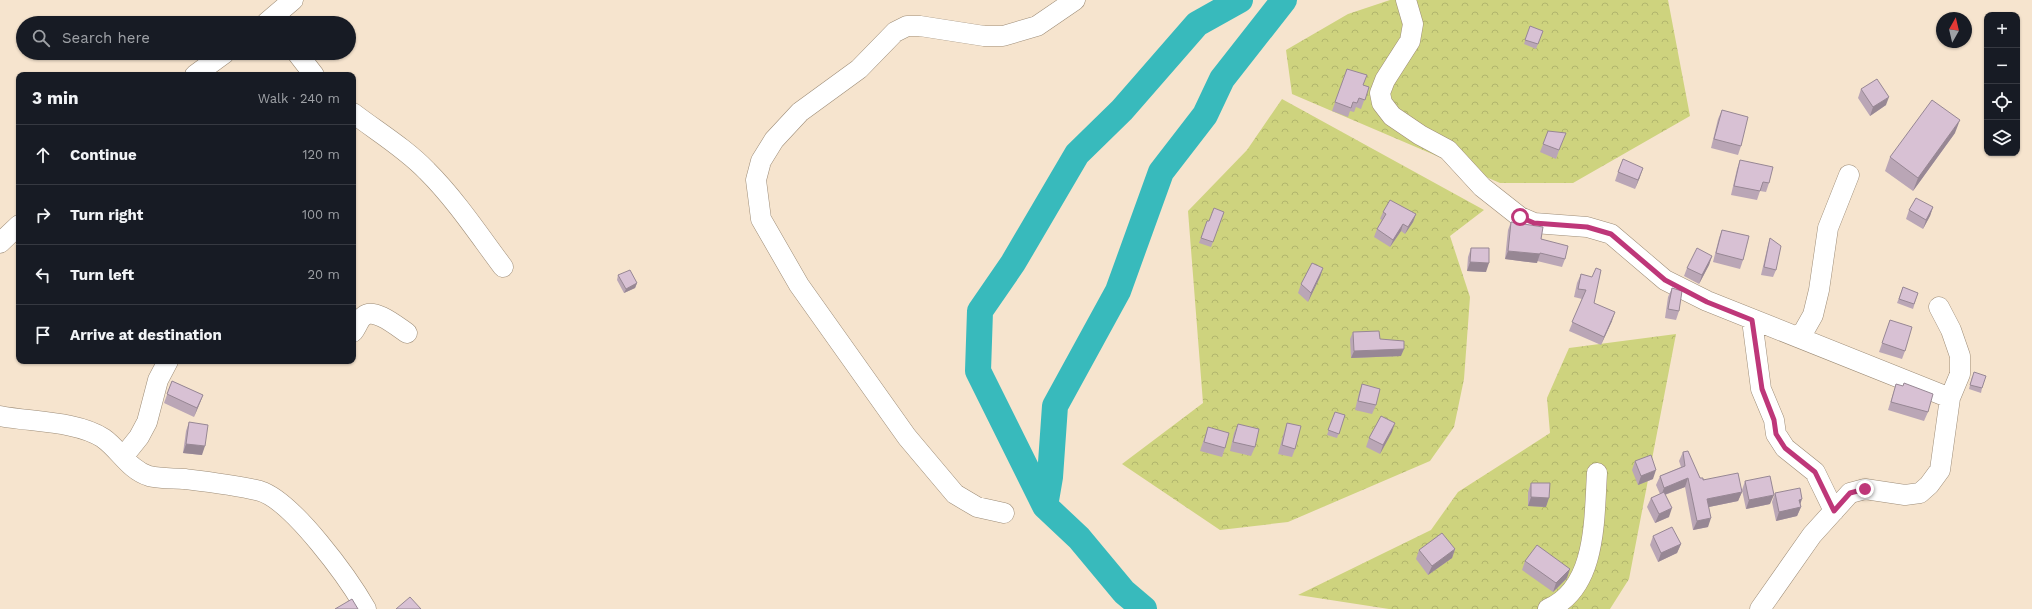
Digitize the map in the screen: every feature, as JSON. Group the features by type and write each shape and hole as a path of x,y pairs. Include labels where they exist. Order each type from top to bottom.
{"street":[{"path":"272,16 293,0"},
{"path":"1004,513 977,507 955,494 907,437 799,285 761,219 756,180 761,161 774,140 800,112 859,69 895,32 907,26 920,26 984,36 1003,36 1037,26 1075,0"},
{"path":"1406,0 1413,24 1410,41 1385,80 1380,93 1382,103 1392,116 1420,135 1448,150 1482,187 1520,217 1534,223 1587,227 1611,234 1665,280 1707,302 1950,398"},
{"path":"199,72 215,60"},
{"path":"302,60 312,72"},
{"path":"356,115 427,170 446,192 503,267"},
{"path":"1800,338 1813,315 1819,290 1828,228 1849,175"},
{"path":"0,243 16,228"},
{"path":"1760,609 1812,535 1850,493 1865,489 1905,495 1920,493 1929,485 1940,470 1950,398 1960,374 1960,356 1951,330 1939,307"},
{"path":"356,327 363,316 367,313 375,314 406,333"},
{"path":"1752,320 1762,389 1774,420 1776,434 1785,448 1815,472 1834,511"},
{"path":"123,457 139,438 147,422 158,380 166,364"},
{"path":"0,416 84,429 103,438 135,469 149,476 201,481 261,492 280,502 301,523 324,550 358,595 366,609"},
{"path":"1548,609 1569,596 1580,580 1588,555 1593,526 1597,474"}],"green space":[{"path":"1390,0 1668,0 1690,116 1573,183 1500,183 1292,94 1286,50 1348,14"},
{"path":"1282,99 1484,210 1450,236 1470,297 1464,379 1454,427 1430,461 1288,522 1220,530 1122,464 1203,403 1188,211 1247,150"},
{"path":"1676,334 1629,579 1610,609 1389,609 1298,595 1431,530 1458,492 1550,433 1547,398 1569,348"}],"building":[{"path":"1530,26 1543,31 1538,44 1525,40"},
{"path":"1347,69 1367,75 1363,85 1369,87 1365,100 1359,98 1357,103 1353,102 1351,108 1335,102"},
{"path":"1877,79 1889,97 1873,107 1861,89"},
{"path":"1932,100 1960,120 1918,178 1890,157"},
{"path":"1722,110 1748,117 1741,146 1714,139"},
{"path":"1548,131 1566,133 1559,150 1543,144"},
{"path":"1623,159 1643,168 1638,180 1618,172"},
{"path":"1740,160 1773,167 1769,183 1763,182 1760,191 1734,186"},
{"path":"1916,198 1933,207 1926,220 1909,210"},
{"path":"1390,200 1416,214 1408,227 1403,224 1393,240 1377,229 1386,214 1383,212"},
{"path":"1214,208 1224,212 1213,242 1201,238 1207,221 1209,221"},
{"path":"1511,222 1543,227 1541,239 1568,246 1565,259 1540,253 1508,251"},
{"path":"1722,230 1749,236 1743,260 1716,253"},
{"path":"1770,238 1781,246 1776,270 1764,267"},
{"path":"1471,248 1489,248 1489,263 1470,262"},
{"path":"1697,248 1712,256 1702,275 1687,268"},
{"path":"1312,263 1323,268 1311,293 1301,284"},
{"path":"1596,268 1601,270 1594,303 1615,312 1604,337 1572,322 1586,290 1578,289 1581,274 1592,277"},
{"path":"630,270 637,283 626,289 618,275"},
{"path":"1903,287 1918,293 1914,304 1899,299"},
{"path":"1672,288 1682,291 1679,311 1668,309"},
{"path":"1890,320 1912,327 1905,351 1882,343"},
{"path":"1379,331 1380,339 1404,341 1404,349 1354,351 1353,332"},
{"path":"1974,372 1986,376 1982,388 1970,385"},
{"path":"172,381 203,395 197,408 167,394"},
{"path":"1904,383 1933,394 1928,412 1891,402 1896,384 1903,386"},
{"path":"1362,384 1380,389 1376,405 1358,401"},
{"path":"1335,412 1345,415 1339,434 1328,430"},
{"path":"1381,416 1395,423 1383,445 1369,438"},
{"path":"189,422 208,425 205,446 186,444"},
{"path":"1287,423 1301,426 1295,449 1282,445"},
{"path":"1238,424 1259,429 1255,447 1233,442"},
{"path":"1208,427 1229,433 1225,448 1204,442"},
{"path":"1688,451 1700,478 1703,478 1703,480 1738,473 1742,492 1707,499 1711,518 1697,521 1688,478 1664,488 1660,476 1685,466 1683,452"},
{"path":"1651,455 1656,470 1641,476 1635,461"},
{"path":"1770,476 1774,495 1749,500 1745,481"},
{"path":"1531,483 1550,483 1549,498 1531,497"},
{"path":"1800,488 1802,499 1799,500 1801,507 1779,512 1775,493"},
{"path":"1664,492 1672,508 1659,514 1651,498"},
{"path":"1672,527 1681,544 1661,553 1653,536"},
{"path":"1442,533 1455,549 1432,566 1419,550"},
{"path":"1537,545 1570,569 1556,583 1525,561"},
{"path":"410,597 421,609 396,609"},
{"path":"352,599 358,609 335,609"}],"waterway":[{"path":"1144,609 1124,592 1079,538 1045,506 978,371 980,311 1013,263 1077,154 1122,110 1197,24 1240,0"},
{"path":"1045,506 1050,477 1055,406 1118,291 1161,172 1205,115 1222,79 1284,0"}],"route":[{"path":"1520,217 1534,223 1587,227 1611,234 1665,280 1707,302 1752,320 1756,356 1762,389 1774,420 1776,434 1785,448 1815,472 1834,511 1850,493 1865,489"}]}
